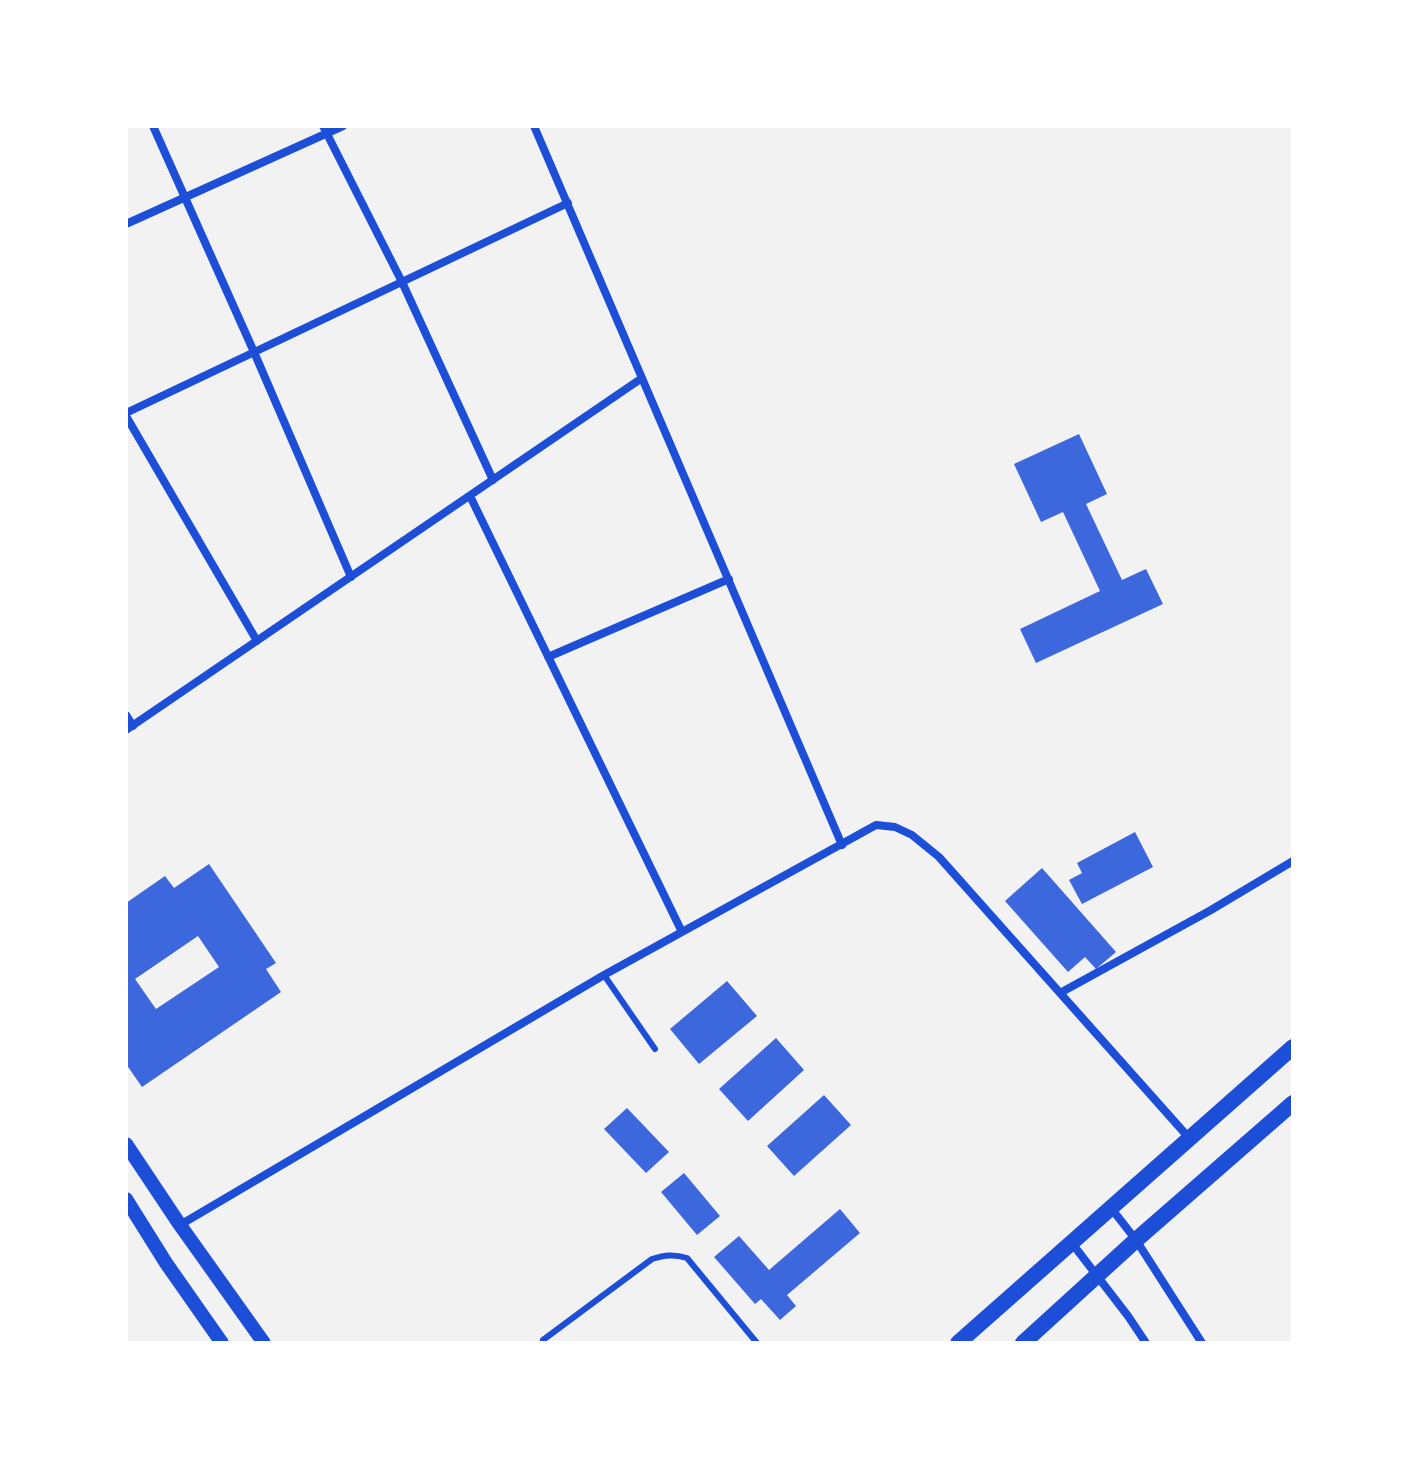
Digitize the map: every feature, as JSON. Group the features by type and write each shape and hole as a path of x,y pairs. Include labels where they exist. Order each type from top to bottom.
{"main road":[{"path":"958,1343 1293,1047"},
{"path":"1023,1343 1293,1103"}],"street":[{"path":"153,126 351,577"},
{"path":"126,224 325,130 343,126"},
{"path":"534,126 842,845"},
{"path":"325,130 402,282 493,480"},
{"path":"257,641 126,415 568,203"},
{"path":"126,715 129,728 642,378"},
{"path":"470,496 682,932"},
{"path":"548,657 729,579"},
{"path":"180,1225 604,975 876,825 895,827 912,835 939,857 1190,1139"},
{"path":"1060,993 1293,861"},
{"path":"126,1144 264,1343"},
{"path":"126,1199 222,1343"},
{"path":"1111,1208 1136,1240 1202,1343"},
{"path":"1071,1242 1146,1343"}],"lane":[{"path":"604,975 655,1049"},
{"path":"543,1340 652,1259 675,1255 687,1258 757,1343"}],"building":[{"path":"1079,434 1107,494 1086,504 1122,580 1146,569 1163,604 1036,663 1020,629 1100,591 1063,512 1041,522 1014,464"},
{"path":"1135,832 1153,867 1082,904 1069,880 1082,873 1077,863"},
{"path":"209,864 276,963 266,969 281,992 142,1087 126,1064 126,903 165,876 174,888","holes":["198,936 219,967 156,1009 135,979"]},
{"path":"1042,868 1116,952 1096,969 1085,957 1068,972 1005,901"},
{"path":"727,981 757,1016 699,1064 670,1029"},
{"path":"776,1038 804,1070 748,1121 719,1089"},
{"path":"824,1095 851,1125 794,1176 767,1146"},
{"path":"627,1108 669,1152 646,1173 604,1129"},
{"path":"684,1173 720,1216 697,1235 661,1192"},
{"path":"840,1209 860,1233 787,1295 796,1306 780,1320 761,1299 755,1304 714,1257 739,1236 769,1270"}]}
